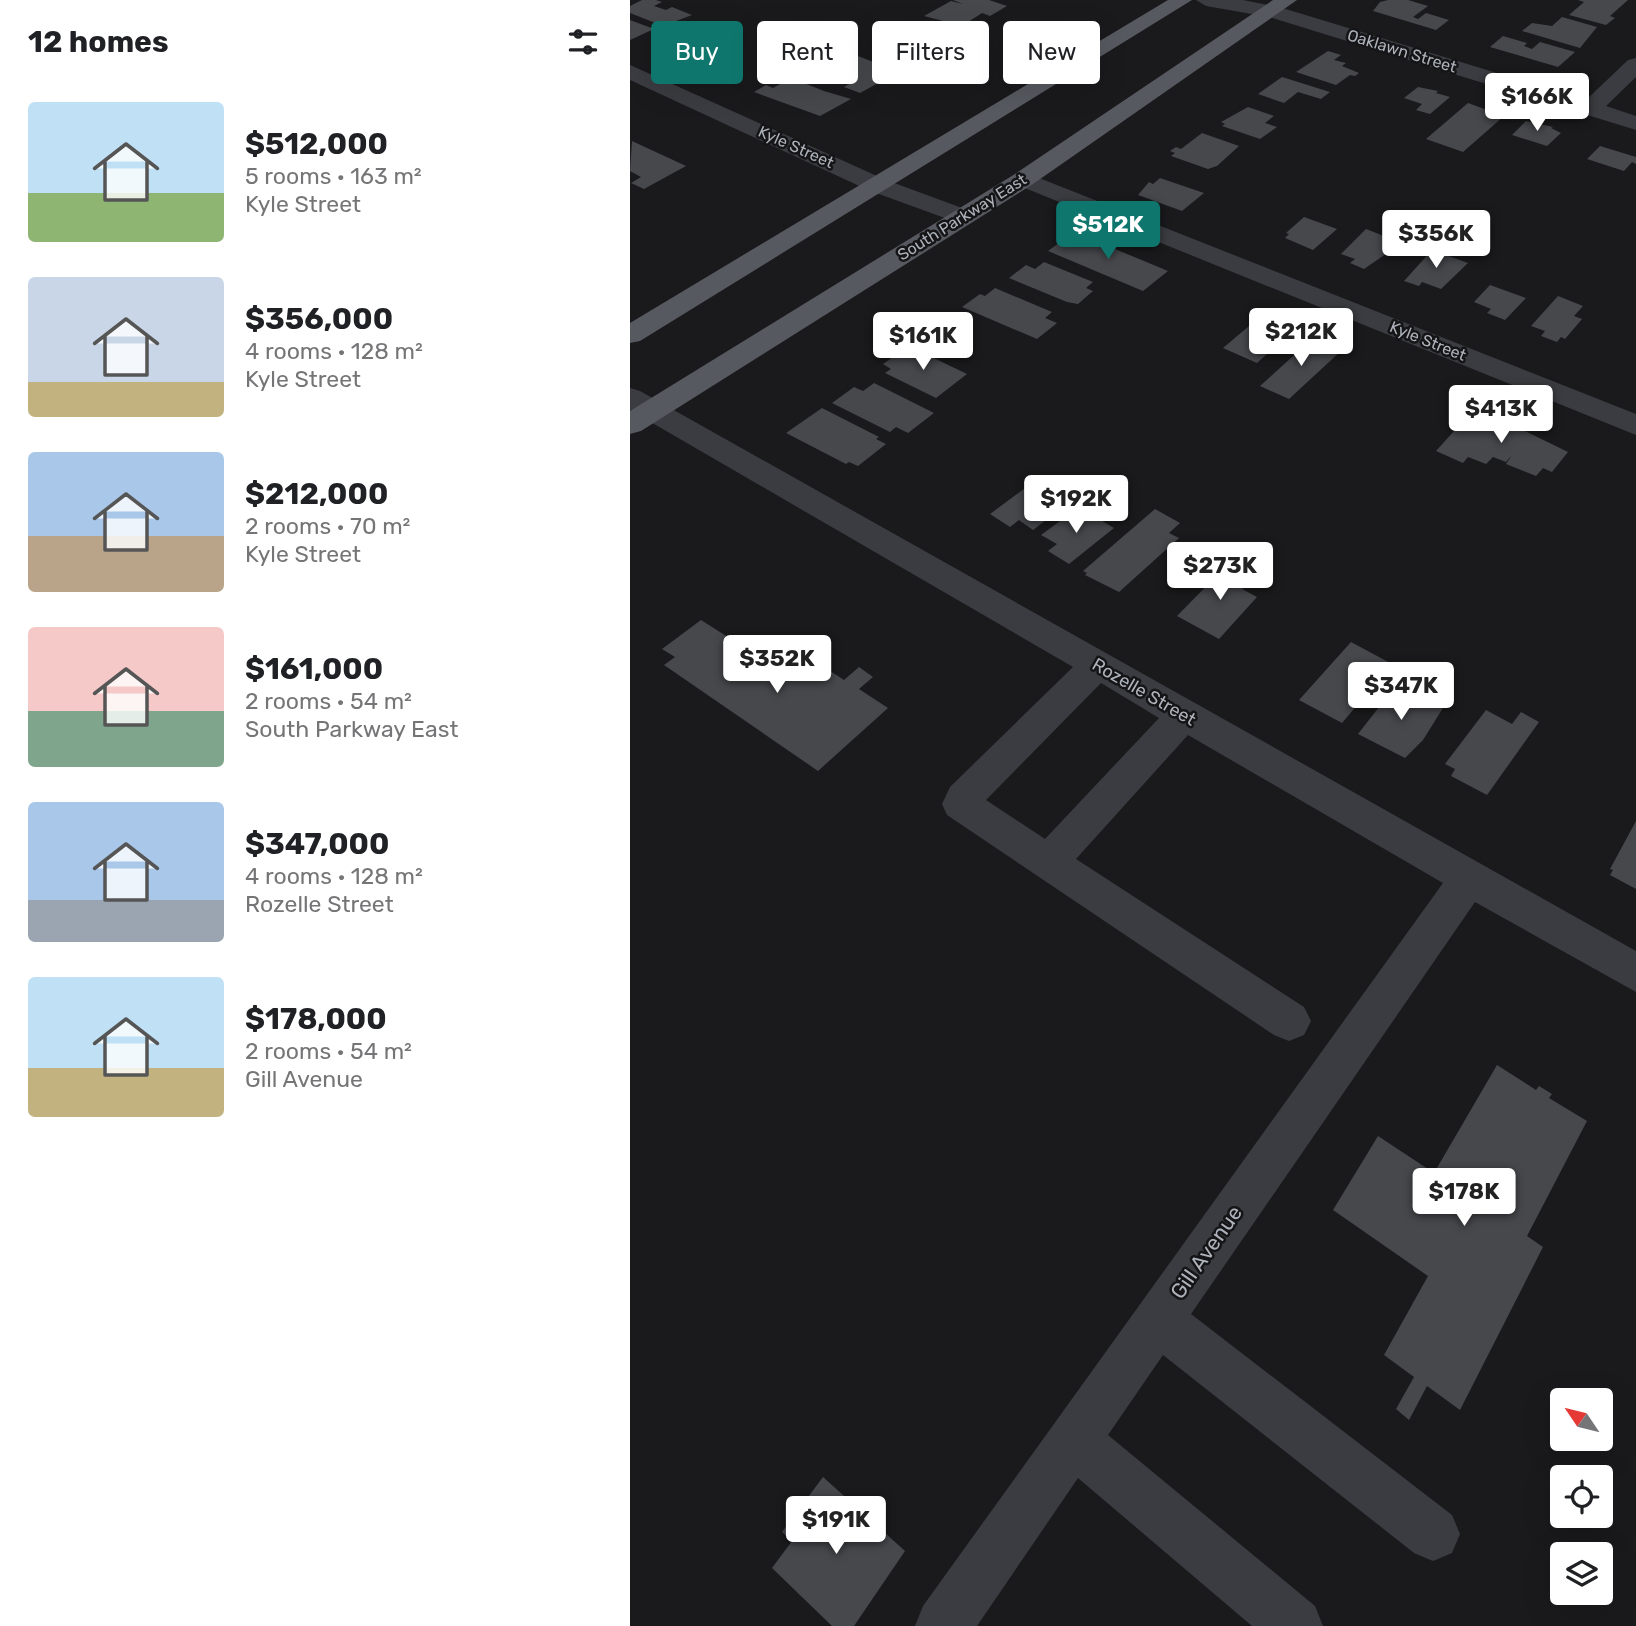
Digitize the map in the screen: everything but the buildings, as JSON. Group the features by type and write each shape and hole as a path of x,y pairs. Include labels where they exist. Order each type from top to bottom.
{"main road":[{"path":"630,335 1182,0"},
{"name":"South Parkway East","path":"637,410 1024,179 1280,5"}],"street":[{"name":"Oaklawn Street","path":"1206,0 1280,5 1636,123"},
{"path":"1590,109 1636,65"},
{"name":"Kyle Street","path":"630,72 877,185 964,216"},
{"name":"Kyle Street","path":"1024,179 1636,425"},
{"name":"Rozelle Street","path":"637,410 1097,665 1636,973"},
{"path":"1097,665 963,798 964,808 1289,1021"},
{"path":"1048,863 1184,715"},
{"name":"Gill Avenue","path":"943,1626 1469,878"},
{"path":"1158,1320 1433,1534"},
{"path":"1074,1440 1295,1626"}]}
